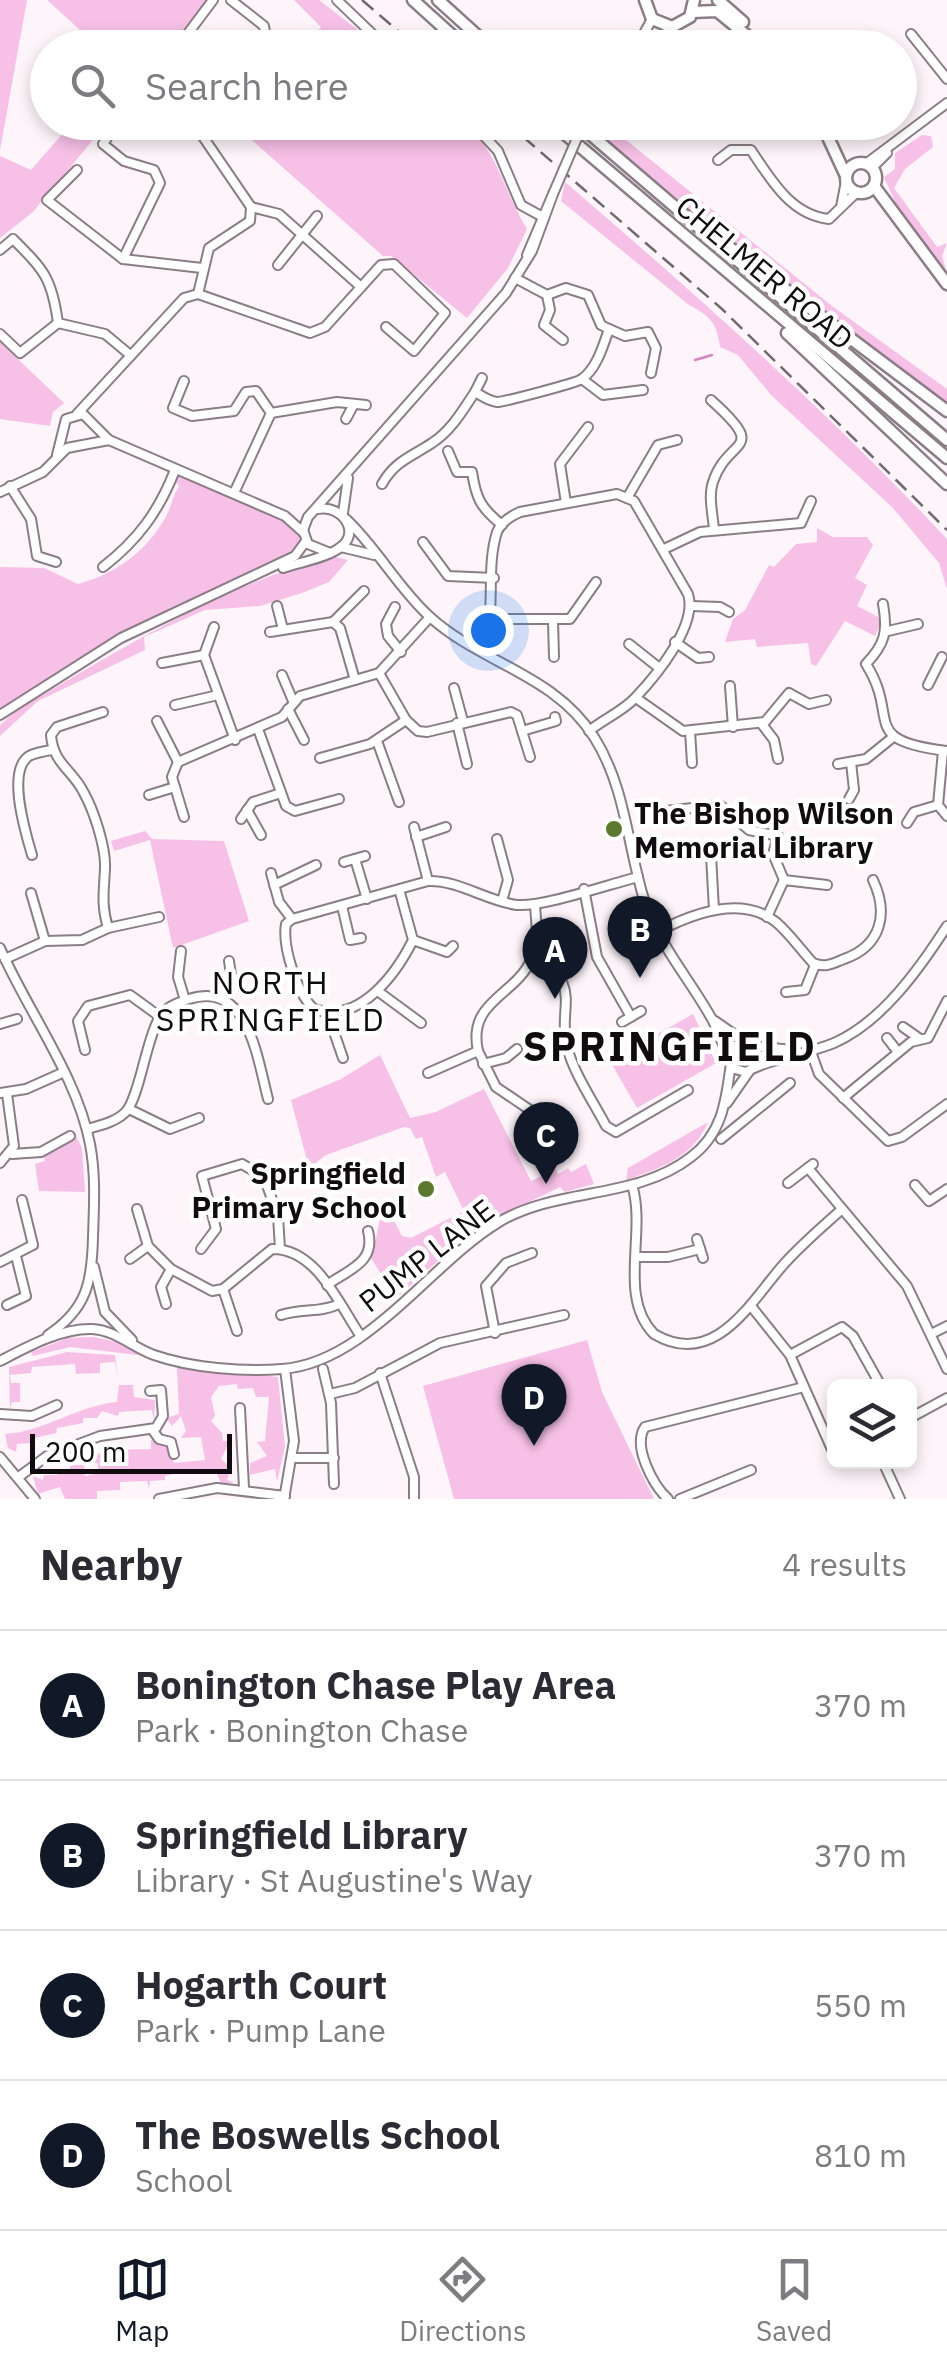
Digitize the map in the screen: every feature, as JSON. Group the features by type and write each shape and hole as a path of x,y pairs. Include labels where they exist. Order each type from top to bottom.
{"main road":[{"path":"414,0 446,30"},
{"path":"438,0 471,30"},
{"path":"645,0 652,19 675,26 693,6 717,11 741,30"},
{"path":"718,0 751,30"},
{"name":"CHELMER ROAD","path":"572,140 947,458"},
{"name":"CHELMER ROAD","path":"596,140 947,440"},
{"path":"829,140 846,178 888,210 947,284"},
{"path":"832,147 854,164 870,165 866,190"},
{"path":"846,178 854,164"},
{"path":"683,216 947,411"},
{"path":"684,237 947,484"}],"street":[{"path":"191,30 213,0"},
{"path":"231,0 265,30"},
{"path":"337,0 368,30"},
{"path":"646,30 652,19"},
{"path":"670,30 675,26"},
{"path":"917,42 947,79"},
{"path":"917,127 947,103"},
{"path":"106,140 103,144 124,162 154,170 160,183 122,259"},
{"path":"198,294 209,248 250,221 251,208 206,140"},
{"path":"488,140 498,151 521,206 541,216"},
{"path":"0,715 121,638 296,556 311,513 349,474 378,432 488,317 515,278 576,140"},
{"path":"870,165 901,140"},
{"path":"718,160 732,150 751,150 777,189 810,217 829,219 866,190"},
{"path":"76,170 47,200 122,259 202,268"},
{"path":"840,212 846,178"},
{"path":"527,255 553,194"},
{"path":"251,208 279,214 361,287"},
{"path":"278,265 317,216"},
{"path":"0,250 12,240 44,270 53,286 58,322"},
{"path":"0,492 42,472 57,454 66,419 100,393 130,354 184,298 198,294 310,333 325,328 381,265 394,264 444,313 414,351 386,327"},
{"path":"515,278 547,294 577,289 588,295 601,325 626,336 648,332 656,348 650,373"},
{"path":"547,294 550,310 544,325 562,340"},
{"path":"0,334 20,353 58,322"},
{"path":"58,322 105,334 130,354"},
{"path":"475,392 496,402 510,401 582,379 609,329"},
{"path":"382,484 396,464 434,442 452,426 482,378"},
{"path":"582,379 604,395 643,390"},
{"path":"184,381 174,408 192,416 234,411 246,392 256,391 270,413"},
{"path":"57,454 90,436 100,393"},
{"path":"711,400 738,425 742,436 740,446 713,482 714,530"},
{"path":"270,413 337,402 366,405"},
{"path":"346,419 354,404"},
{"path":"234,493 270,413"},
{"path":"77,414 109,440 285,516 317,551 330,553"},
{"path":"566,503 560,464 588,427"},
{"path":"64,432 80,442 109,440"},
{"path":"628,498 658,445 678,440"},
{"path":"448,451 457,472 472,472 476,500 483,510 502,524"},
{"path":"104,567 134,543 162,502 175,470"},
{"path":"264,574 341,547 349,533 344,517 349,474"},
{"path":"10,486 30,519 37,556 56,562"},
{"path":"483,652 493,619 498,530 502,524 520,512 566,503 617,494 634,500 664,548 691,606 675,642 636,698 590,731"},
{"path":"664,548 690,534 801,523 811,501"},
{"path":"285,516 330,508 344,517 430,616 483,652 536,680 590,731 621,798 638,877 656,932 712,1019 738,1070 835,1042 870,1018 912,976 947,926"},
{"path":"422,542 448,576 494,578"},
{"path":"341,547 374,555"},
{"path":"493,619 570,620 596,582"},
{"path":"270,632 334,622 364,590"},
{"path":"883,604 888,630 881,649 866,664 892,738"},
{"path":"276,606 283,628"},
{"path":"691,606 720,607 729,612"},
{"path":"395,607 387,629 402,652"},
{"path":"184,816 172,777 178,762 258,729 290,706 380,673 430,616"},
{"path":"553,621 554,657"},
{"path":"334,622 340,628 355,680"},
{"path":"888,630 918,624"},
{"path":"214,627 204,655 235,740"},
{"path":"675,642 698,658 709,656"},
{"path":"629,644 658,667"},
{"path":"162,663 173,655 204,655"},
{"path":"928,685 943,657"},
{"path":"380,673 410,726 427,732 505,710 517,715 530,757"},
{"path":"282,675 304,740"},
{"path":"730,686 733,727"},
{"path":"454,688 468,764"},
{"path":"636,698 673,727 690,730 761,723 789,693 809,704 826,700"},
{"path":"175,706 218,695"},
{"path":"104,712 57,727 51,735 59,766 84,791 106,864 100,902 108,928"},
{"path":"522,731 556,722 555,717"},
{"path":"320,758 377,741 406,720"},
{"path":"157,722 178,762"},
{"path":"761,723 774,740 778,759"},
{"path":"258,729 286,806 295,811 339,798"},
{"path":"690,730 692,763"},
{"path":"892,738 945,751 938,805 947,816"},
{"path":"838,764 866,759 892,738"},
{"path":"377,741 399,802"},
{"path":"32,855 19,810 21,766 28,757 52,750"},
{"path":"331,755 335,769"},
{"path":"848,799 854,790 852,762"},
{"path":"396,790 406,786"},
{"path":"149,795 175,787"},
{"path":"241,819 246,807 282,794"},
{"path":"665,811 720,804 749,830 778,836 774,854 784,880 767,917"},
{"path":"907,823 914,812 938,805"},
{"path":"246,807 262,836"},
{"path":"428,880 415,832 446,827"},
{"path":"497,839 508,880 502,902"},
{"path":"711,855 714,910"},
{"path":"344,862 360,857 367,899"},
{"path":"274,886 316,865"},
{"path":"271,874 279,902 292,918"},
{"path":"398,890 413,940 379,992 327,1012 314,1009 304,995 285,939 286,924 292,918 428,880 442,880 502,902 535,905 638,877"},
{"path":"784,880 827,884"},
{"path":"815,965 860,954 872,944 883,909 874,880"},
{"path":"584,889 597,957 631,1017"},
{"path":"31,893 45,941"},
{"path":"535,905 538,943 533,958 519,977 484,1007 476,1031 478,1050 496,1087 530,1110 551,1156"},
{"path":"342,906 350,940"},
{"path":"656,932 698,911 767,917 815,965"},
{"path":"4,958 45,941 82,940 108,928 159,918"},
{"path":"339,944 362,938"},
{"path":"413,940 449,953"},
{"path":"0,948 86,1129 95,1192 93,1257 103,1310 92,1329 36,1344 0,1361"},
{"path":"182,952 178,977 185,1000"},
{"path":"533,958 551,967 566,993 566,1043 606,1126 616,1132 625,1130 642,1114 688,1090"},
{"path":"224,998 231,976 229,961"},
{"path":"786,992 802,993 815,965"},
{"path":"379,992 421,1022"},
{"path":"85,1050 78,1021 88,1006 130,995 159,1016"},
{"path":"86,1129 110,1122 129,1109 159,1016 185,1000 224,998 242,1016 268,1099"},
{"path":"843,1098 898,1052 928,1038 947,1001"},
{"path":"327,1012 342,1058"},
{"path":"622,1022 641,1012"},
{"path":"0,1024 17,1019"},
{"path":"712,1019 756,1053 753,1067"},
{"path":"902,1027 920,1039"},
{"path":"887,1038 898,1052"},
{"path":"730,1059 734,1048 749,1046 797,1052"},
{"path":"483,1064 518,1049"},
{"path":"428,1073 440,1072 478,1050"},
{"path":"810,1050 819,1074 883,1138 893,1141 947,1104"},
{"name":"PUMP LANE","path":"92,1329 158,1356 186,1362 285,1369 343,1348 500,1222 534,1206 632,1185 690,1158 707,1142 723,1114 730,1059"},
{"name":"PUMP LANE","path":"726,1104 753,1067"},
{"path":"12,1154 4,1094 62,1072"},
{"path":"772,1082 780,1091"},
{"path":"721,1139 790,1083"},
{"path":"129,1109 170,1129 199,1118"},
{"path":"723,1114 741,1124"},
{"path":"0,1163 12,1154 41,1152 70,1136"},
{"path":"201,1249 216,1229 202,1176 242,1164 254,1166 264,1177 278,1216 280,1248"},
{"path":"788,1182 811,1166 841,1210 894,1270 932,1333 947,1369"},
{"path":"632,1185 638,1211 640,1311 660,1338 681,1343 707,1340 730,1329 796,1251 841,1210"},
{"path":"915,1185 930,1202 947,1189"},
{"path":"0,1262 34,1245 35,1237 22,1200"},
{"path":"137,1209 148,1246 171,1269 202,1288 223,1289 263,1254 280,1248 299,1254 327,1285 360,1335"},
{"path":"327,1285 367,1259 372,1245 368,1231"},
{"path":"636,1257 702,1254 697,1238"},
{"path":"130,1259 148,1246"},
{"path":"495,1333 486,1286 506,1263 532,1253"},
{"path":"7,1305 30,1294 16,1256"},
{"path":"92,1329 78,1321 93,1257"},
{"path":"166,1304 161,1287 171,1269"},
{"path":"223,1289 236,1331"},
{"path":"36,1344 80,1308 94,1302 103,1310"},
{"path":"281,1315 302,1308 325,1310 339,1304"},
{"path":"751,1306 790,1355 827,1438"},
{"name":"PUMP LANE","path":"103,1310 137,1345"},
{"path":"330,1394 356,1388 440,1343 564,1316"},
{"path":"932,1333 947,1326"},
{"path":"790,1355 842,1327 853,1336 877,1379"},
{"path":"159,1499 200,1490 244,1488 285,1498 293,1458 285,1369"},
{"path":"323,1370 330,1394 334,1484"},
{"path":"380,1373 414,1477 414,1499"},
{"path":"668,1499 640,1448 639,1437 645,1427 804,1387"},
{"path":"20,1476 46,1456 100,1436 152,1429 162,1416 161,1390 150,1391"},
{"path":"917,1414 947,1398"},
{"path":"0,1414 32,1416 57,1405"},
{"path":"240,1408 244,1488"},
{"path":"152,1429 159,1438 171,1442 174,1454"},
{"path":"0,1457 20,1476 35,1499"},
{"path":"293,1458 334,1458"},
{"path":"886,1469 900,1499"},
{"path":"680,1499 751,1470"}],"shaded area":[{"path":"0,0 27,0 0,150"},
{"path":"47,0 208,0 183,30 80,30"},
{"path":"294,0 319,0 358,30 318,30 321,27"},
{"path":"931,136 933,147 905,169 894,188 937,247 947,243 942,256 947,273 900,213 884,177 895,169 895,153 917,138"},
{"path":"57,140 93,140 33,212 0,238 0,156 31,170"},
{"path":"252,140 480,140 527,229 508,268 467,318 391,256 383,256"},
{"path":"607,140 626,140 832,306 947,389 947,406 701,221"},
{"path":"565,182 761,355 947,539 947,589 939,563 892,507 771,395 738,355 720,347 717,332 707,317 561,201"},
{"path":"0,342 64,403 53,412 50,426 0,419"},
{"path":"178,474 296,527 299,545 254,576 124,633 0,711 0,567 44,568 78,584 104,575 146,545 167,514 179,486 175,481"},
{"path":"817,528 833,537 867,537 873,545 855,578 867,585 857,606 882,619 875,636 845,621 816,666 811,664 808,643 757,647 755,639 725,642 733,619 745,610 769,565 774,567 796,544 817,542"},
{"path":"332,556 348,560 329,582 260,606 205,610 144,637 145,650 38,701 0,736 0,725 17,710 170,622 249,585"},
{"path":"145,831 152,839 224,841 249,921 173,948 150,840 114,851 111,841"},
{"path":"693,1014 716,1063 637,1108 610,1061"},
{"path":"380,1055 410,1118 436,1112 484,1089 531,1181 556,1169 558,1174 568,1168 571,1172 586,1164 594,1184 565,1192 560,1187 474,1229 396,1298 371,1258 381,1218 383,1213 392,1217 402,1236 411,1238 464,1211 445,1172 436,1177 422,1137 416,1139 410,1128 404,1127 326,1155 309,1168 291,1100 341,1079"},
{"path":"708,1122 685,1153 626,1180 628,1168"},
{"path":"75,1134 82,1148 85,1192 39,1191 35,1164 45,1161 44,1152"},
{"path":"93,1337 122,1343 146,1356 70,1347 33,1356 31,1352 68,1338"},
{"path":"587,1340 602,1392 654,1499 454,1499 423,1386"},
{"path":"67,1352 115,1355 118,1378 115,1362 100,1363 100,1373 76,1374 75,1364 32,1367 31,1373 10,1375 11,1383 20,1383 20,1402 12,1402 10,1409 9,1367"},
{"path":"177,1367 278,1377 285,1447 277,1481 275,1469 250,1475 250,1463 267,1456 257,1442 265,1441 269,1397 256,1397 253,1388 238,1389 237,1384 219,1386 211,1397 215,1416 211,1421 222,1433 223,1441 230,1441 221,1459 231,1468 227,1480 234,1483 221,1484 216,1471 177,1473 165,1476 165,1480 150,1481 149,1488 147,1481 120,1482 120,1490 97,1491 97,1499 65,1499 60,1487 38,1494 33,1476 43,1480 44,1475 57,1475 57,1470 70,1469 70,1465 84,1465 85,1476 98,1473 98,1464 88,1459 88,1448 93,1456 109,1450 151,1449 151,1440 166,1444 174,1463 205,1460 201,1437 181,1438 186,1431 181,1416 172,1426 166,1418 179,1414"},
{"path":"119,1385 133,1385 134,1397 155,1400 154,1422 152,1410 119,1412 118,1416 102,1411 97,1418 83,1418 83,1423 57,1428 56,1433 17,1444 16,1452 8,1448 5,1434 34,1429 117,1402"}],"waterway":[{"path":"695,360 712,355"}],"railway":[{"path":"362,0 397,30"},
{"path":"527,140 722,309 947,530"}],"place":[{"name":"The Bishop Wilson Memorial Library","path":"614,829"},
{"name":"Springfield Library","path":"640,978"},
{"name":"Bonington Chase Play Area","path":"555,999"},
{"name":"Hogarth Court","path":"546,1184"},
{"name":"Springfield Primary School","path":"426,1189"},
{"name":"The Boswells School","path":"534,1446"}],"district":[{"name":"NORTH SPRINGFIELD","path":"271,1000"},
{"name":"SPRINGFIELD","path":"670,1046"}]}
